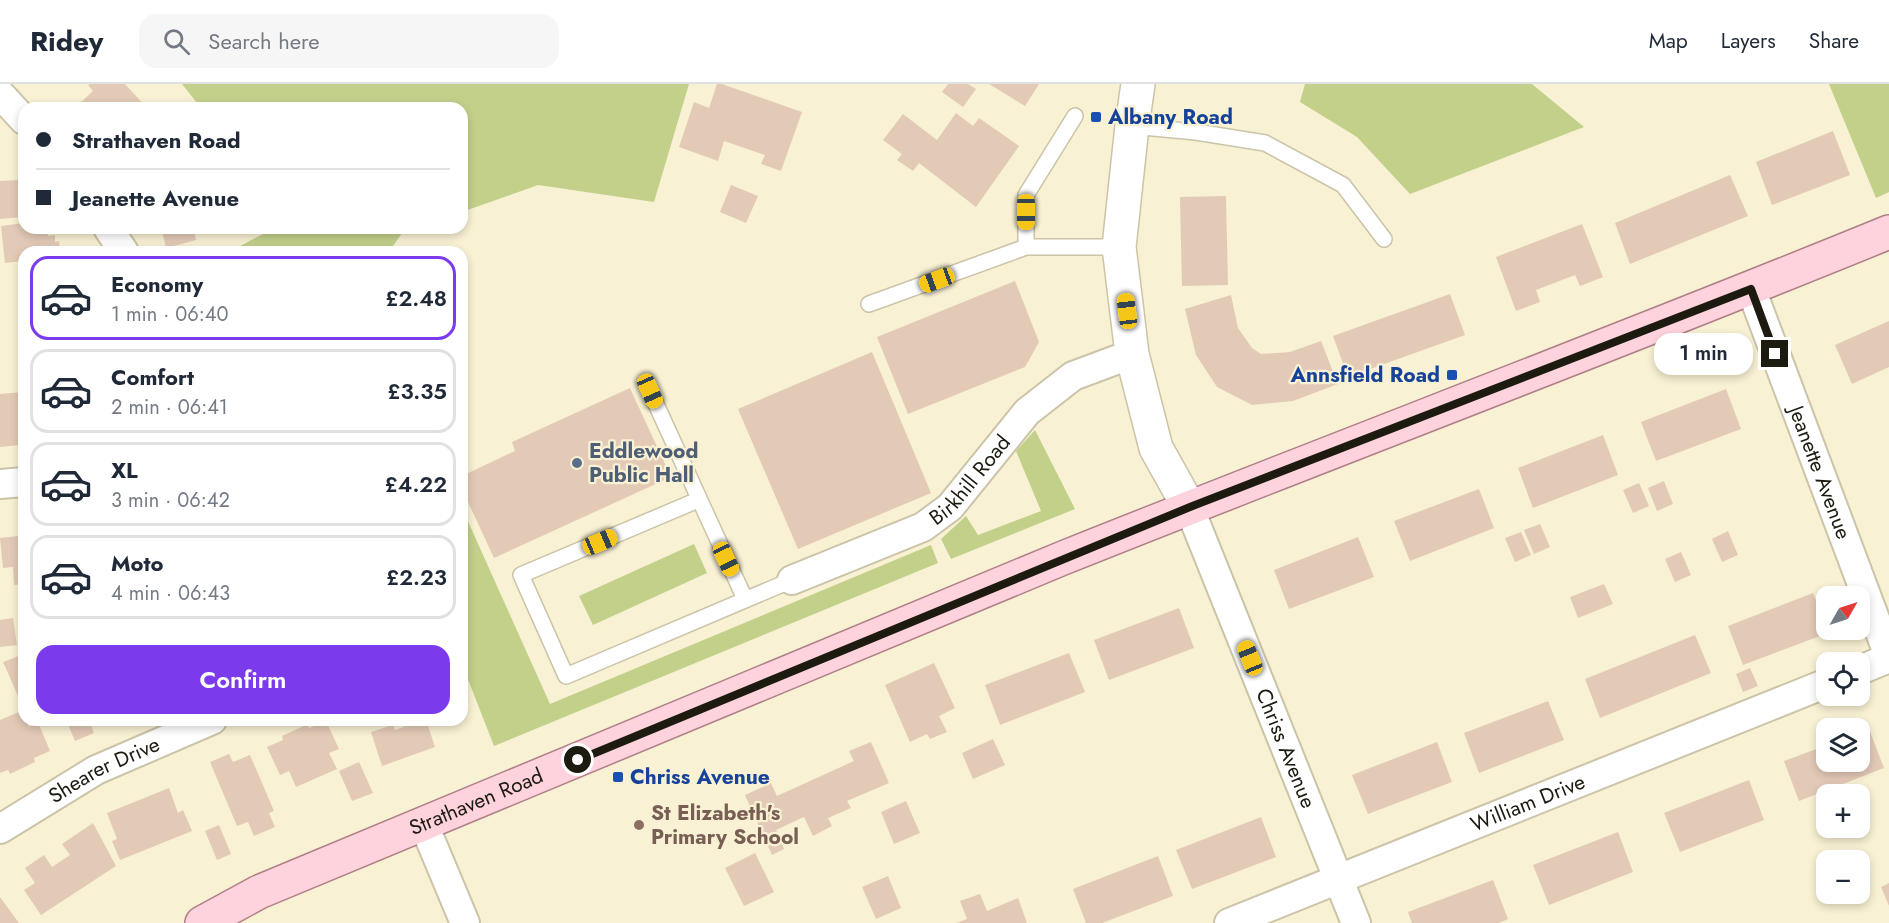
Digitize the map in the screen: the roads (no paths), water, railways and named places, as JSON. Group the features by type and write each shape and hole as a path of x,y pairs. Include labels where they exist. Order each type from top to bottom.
{"main road":[{"name":"Strathaven Road","path":"202,923 259,892 1190,507 1751,289 1889,232"}],"street":[{"path":"1138,84 1119,247 1132,354 1156,448 1190,507"},
{"path":"0,94 18,114"},
{"name":"Jeanette Avenue","path":"1751,289 1889,657"},
{"name":"Birkhill Road","path":"792,580 923,527 950,507 1027,412 1073,376 1132,354"},
{"path":"0,484 18,482"},
{"name":"Chriss Avenue","path":"1190,507 1356,923"},
{"path":"1870,666 1889,657"},
{"name":"William Drive","path":"1229,923 1816,687"},
{"name":"Shearer Drive","path":"0,829 96,770 198,726"},
{"path":"424,825 465,923"}],"lane":[{"path":"1026,247 1026,195 1075,116"},
{"path":"1132,126 1196,132 1265,143 1343,185 1384,239"},
{"path":"870,304 1026,247 1119,247"},
{"path":"650,391 745,599"},
{"path":"698,500 521,575 566,676 792,580"}],"place":[{"name":"Albany Road","path":"1096,117"},
{"name":"Annsfield Road","path":"1452,375"},
{"name":"Eddlewood Public Hall","path":"577,463"},
{"name":"Chriss Avenue","path":"618,777"},
{"name":"St Elizabeth's Primary School","path":"639,825"}]}
